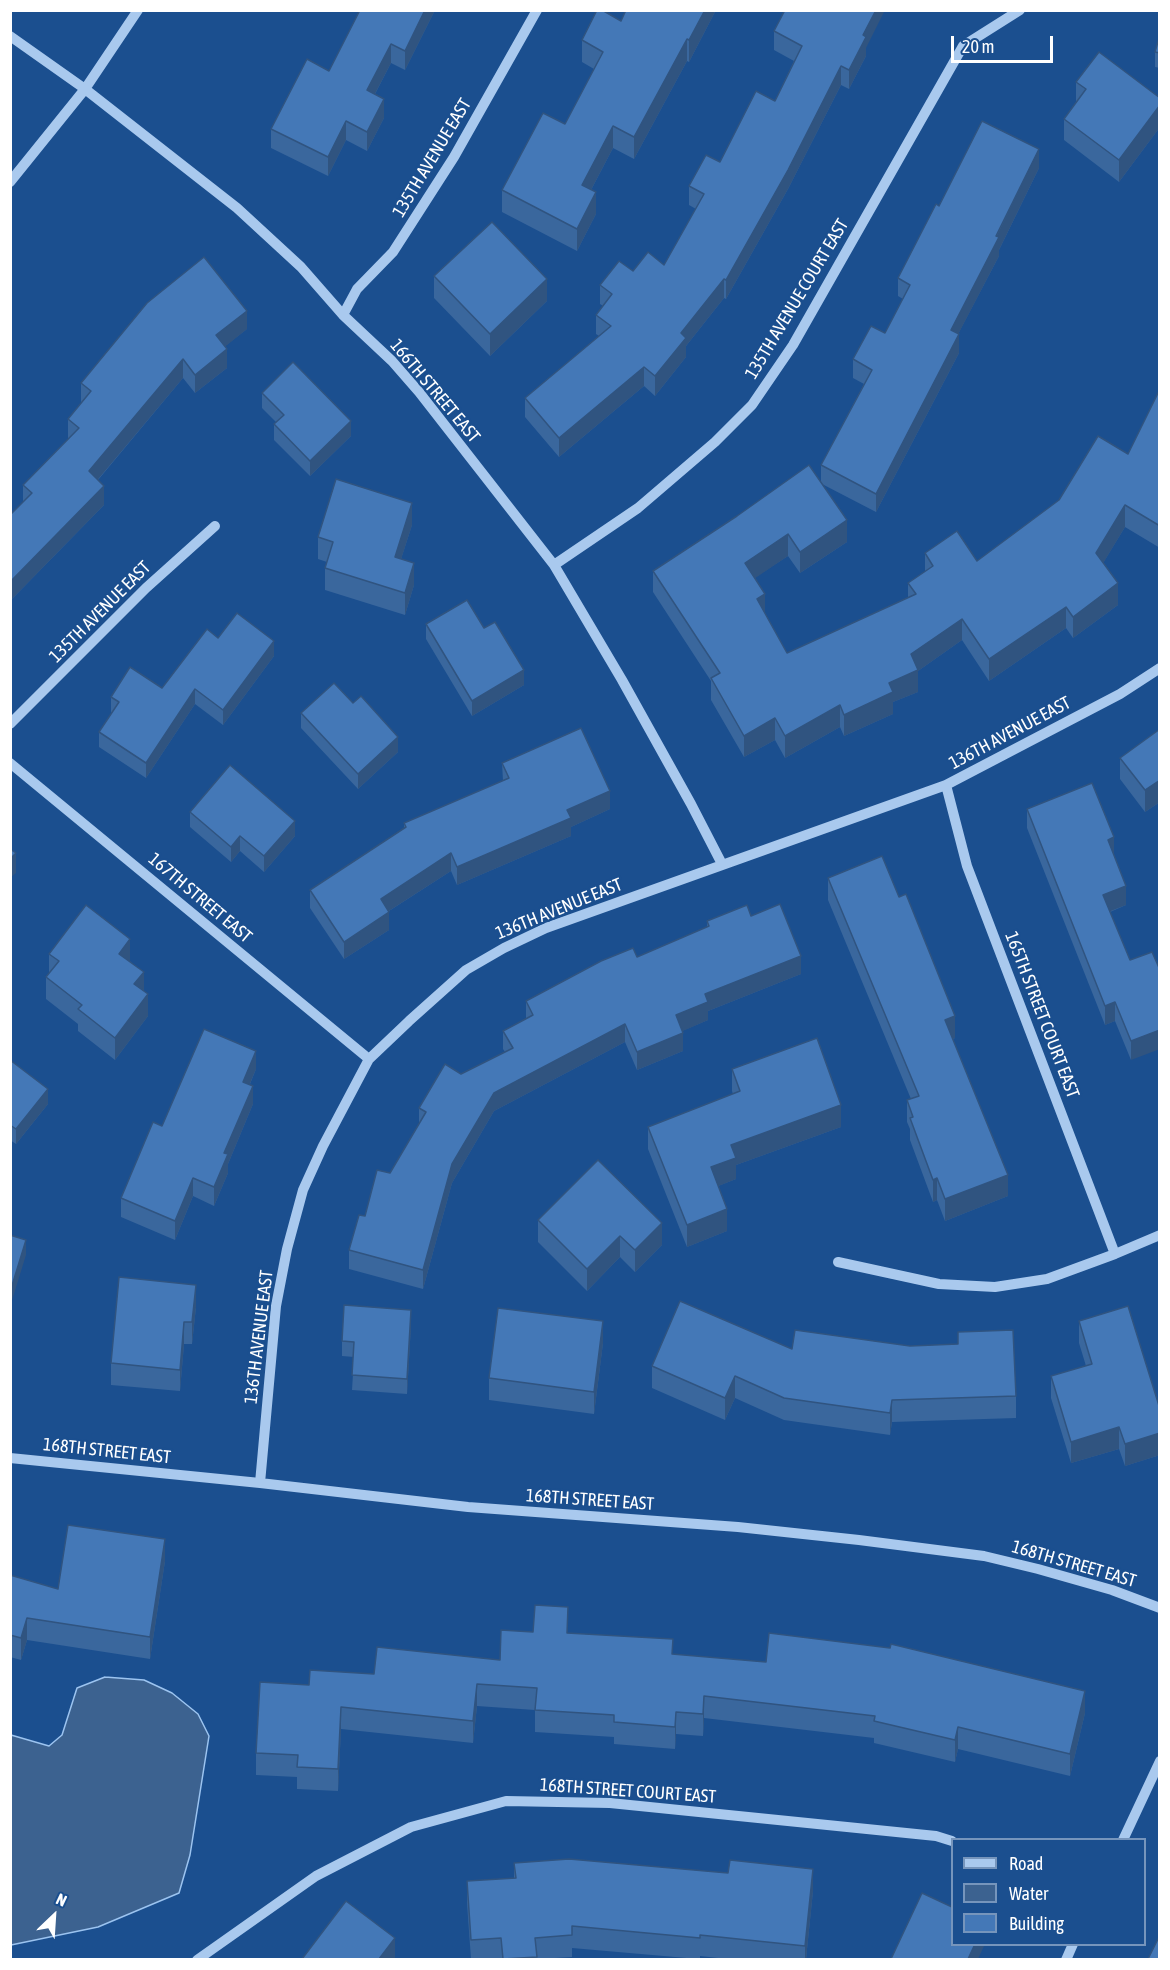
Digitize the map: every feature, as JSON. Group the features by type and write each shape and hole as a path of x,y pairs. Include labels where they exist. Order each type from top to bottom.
{"street":[{"path":"10,182 84,89 138,10"},
{"name":"135TH AVENUE EAST","path":"343,315 357,289 393,252 454,157 537,10"},
{"name":"135TH AVENUE COURT EAST","path":"554,565 638,508 715,442 752,405 793,345 963,46 1020,10"},
{"name":"166TH STREET EAST","path":"10,36 84,89 237,208 301,267 343,315 392,361 419,392 554,565 622,680 722,864"},
{"name":"135TH AVENUE EAST","path":"10,724 146,588 215,526"},
{"name":"136TH AVENUE EAST","path":"260,1483 276,1306 287,1249 303,1190 323,1146 369,1059 408,1021 466,970 504,948 546,928 946,785 1120,694 1160,668"},
{"name":"167TH STREET EAST","path":"10,763 369,1059"},
{"name":"165TH STREET COURT EAST","path":"946,785 967,866 1115,1254"},
{"path":"838,1262 939,1284 995,1287 1047,1279 1160,1235"},
{"name":"168TH STREET EAST","path":"10,1458 468,1507 771,1531 984,1556 1101,1587 1160,1608"},
{"path":"1123,1838 1160,1761"},
{"name":"168TH STREET COURT EAST","path":"197,1959 316,1876 411,1827 506,1801 610,1803 936,1836 951,1840"}],"water":[{"path":"105,1677 144,1680 172,1693 198,1714 209,1736 190,1855 179,1893 98,1927 11,1945 11,1735 49,1746 62,1735 77,1688"}],"building":[{"path":"360,10 425,10 405,51 391,44 367,90 384,99 367,132 346,121 328,157 271,129 307,59 329,71"},
{"path":"597,10 602,10 621,21 626,10 705,10 634,137 613,126 582,185 596,192 577,229 502,190 543,113 565,124 603,52 582,40"},
{"path":"785,10 876,10 863,35 866,37 849,70 841,66 788,170 726,280 724,279 681,333 686,338 655,376 644,367 559,438 525,398 611,326 596,315 612,294 600,285 619,261 633,271 648,252 664,265 704,194 689,186 706,155 720,162 756,91 775,101 802,46 774,31"},
{"path":"1160,35 1160,53 1155,52"},
{"path":"1099,52 1160,98 1160,105 1119,160 1064,119 1086,89 1076,82"},
{"path":"982,121 1039,149 996,236 999,237 951,330 959,334 876,494 821,465 872,370 853,359 871,326 885,333 910,285 898,278 936,204 939,206"},
{"path":"492,222 547,279 490,334 434,276"},
{"path":"204,257 247,311 216,335 227,349 195,375 183,359 89,471 104,486 10,582 10,515 32,493 23,485 79,428 68,419 91,391 81,383 147,303"},
{"path":"293,362 351,421 310,461 274,424 284,415 262,393"},
{"path":"1160,389 1160,526 1125,505 1096,553 1118,583 1073,617 1066,607 989,659 962,619 911,654 918,670 889,683 893,692 844,715 840,705 785,736 775,718 744,736 711,678 720,673 653,571 809,465 847,520 800,552 788,534 745,563 765,594 757,599 787,653 916,594 908,583 933,566 925,553 957,531 977,561 1059,500 1098,436 1128,454"},
{"path":"336,479 412,503 395,557 414,563 405,593 325,568 333,542 318,537"},
{"path":"467,600 484,628 495,622 524,670 472,701 426,624"},
{"path":"237,613 274,641 223,710 195,689 146,763 99,732 119,702 111,697 130,667 162,688 207,629 218,638"},
{"path":"334,683 353,703 361,696 398,737 358,774 301,713"},
{"path":"581,728 610,791 567,810 571,818 457,867 451,853 381,899 389,912 344,942 310,890 406,827 404,823 509,778 502,763"},
{"path":"1160,729 1160,780 1145,790 1120,758"},
{"path":"230,765 295,821 264,856 240,836 231,847 190,812"},
{"path":"1092,783 1114,837 1108,840 1126,886 1103,895 1130,960 1152,952 1160,970 1160,1030 1131,1041 1115,1002 1105,1006 1027,809"},
{"path":"10,849 16,853 10,859"},
{"path":"882,856 899,897 906,894 955,1016 945,1020 1008,1175 945,1199 937,1178 933,1180 910,1118 913,1117 907,1100 919,1096 828,878"},
{"path":"780,904 801,956 705,994 708,1002 676,1015 683,1033 637,1052 625,1024 494,1093 452,1164 423,1270 349,1250 359,1215 365,1216 377,1170 390,1173 426,1112 419,1108 445,1064 461,1074 513,1048 503,1031 533,1015 526,1001 601,961 633,948 637,957 709,926 707,921 747,905 751,916"},
{"path":"86,905 130,939 119,954 144,972 134,984 148,994 115,1038 78,1009 82,1005 46,977 59,961 49,954"},
{"path":"204,1029 256,1051 243,1082 253,1086 224,1153 228,1154 214,1187 193,1178 175,1221 121,1198 153,1122 162,1126"},
{"path":"817,1038 841,1105 731,1145 736,1158 711,1167 727,1209 687,1225 648,1127 740,1091 732,1069"},
{"path":"10,1060 48,1089 16,1129 10,1125"},
{"path":"598,1160 662,1223 635,1250 620,1236 587,1269 538,1220"},
{"path":"10,1235 26,1240 10,1292"},
{"path":"119,1277 196,1285 192,1322 184,1322 180,1370 111,1363"},
{"path":"680,1301 792,1349 795,1330 910,1346 958,1344 958,1332 1013,1330 1016,1396 892,1400 890,1413 784,1398 735,1376 725,1398 652,1366"},
{"path":"344,1305 411,1310 407,1379 352,1375 354,1342 342,1341"},
{"path":"1128,1306 1160,1409 1160,1433 1125,1444 1119,1427 1071,1442 1051,1376 1092,1364 1079,1321"},
{"path":"498,1308 603,1321 594,1392 489,1378"},
{"path":"68,1525 165,1539 150,1637 27,1618 21,1638 10,1635 10,1575 58,1589"},
{"path":"535,1605 568,1607 567,1633 673,1639 672,1654 766,1662 769,1633 890,1648 891,1644 1085,1691 1070,1754 958,1727 955,1740 874,1721 875,1716 704,1696 703,1714 676,1712 675,1727 614,1722 614,1715 535,1710 537,1688 477,1684 473,1721 341,1707 338,1769 297,1767 298,1755 256,1753 260,1682 309,1685 310,1670 374,1674 377,1647 500,1660 501,1630 533,1632"},
{"path":"569,1859 728,1873 730,1860 813,1869 805,1946 700,1935 700,1938 572,1926 572,1935 535,1938 537,1957 503,1959 501,1938 471,1940 467,1881 516,1878 514,1863"},
{"path":"922,1893 951,1907 951,1946 974,1946 968,1959 891,1959"},
{"path":"346,1901 395,1938 379,1959 302,1959"},
{"path":"1160,1935 1160,1959 1148,1959"}]}
